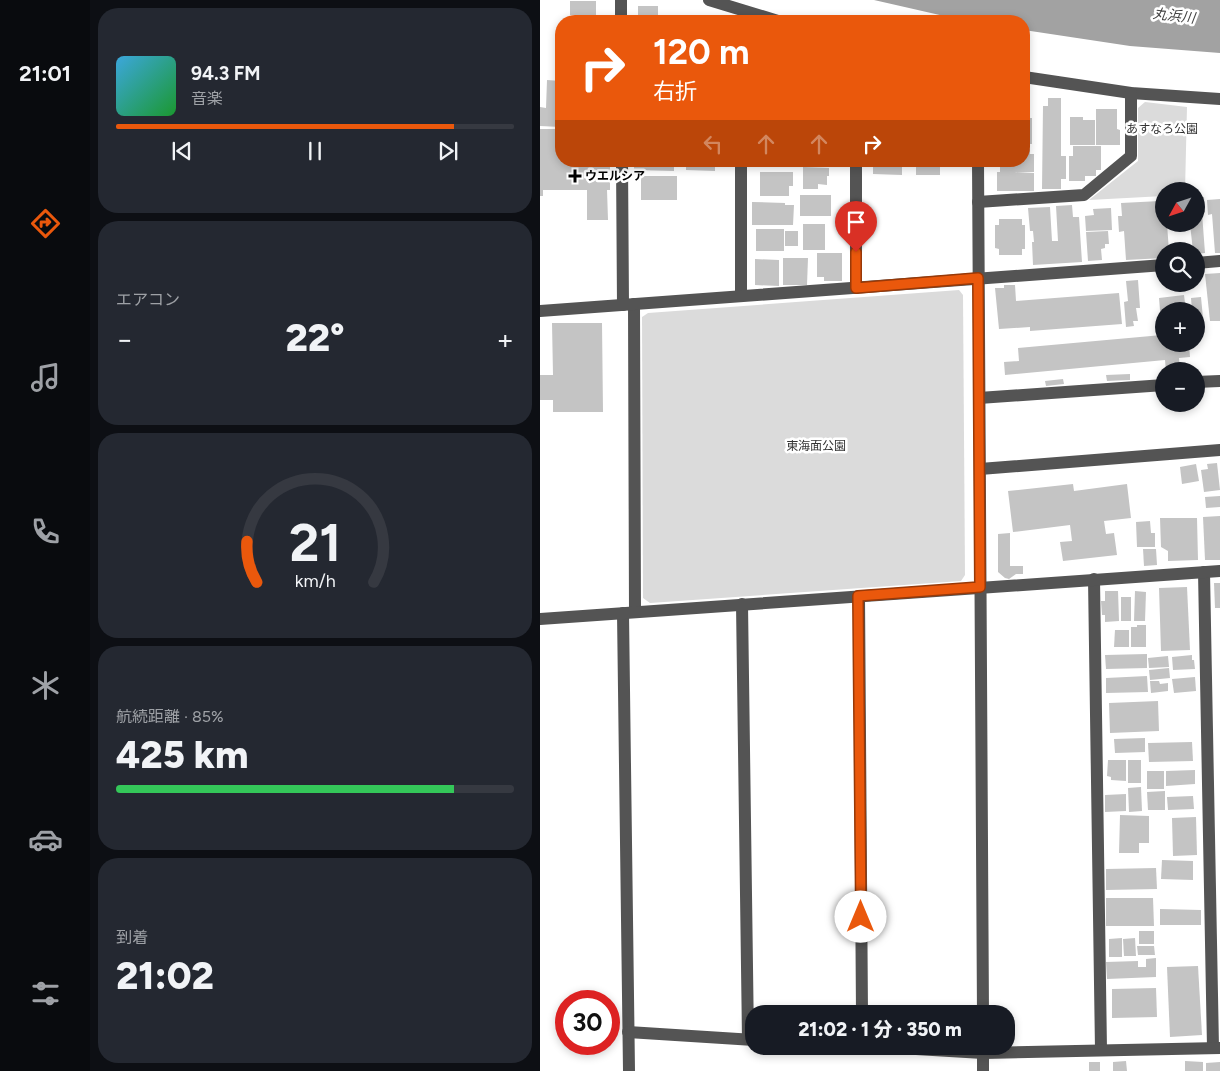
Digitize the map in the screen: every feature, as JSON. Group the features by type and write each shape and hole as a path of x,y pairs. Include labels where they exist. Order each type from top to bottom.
{"street":[{"path":"621,0 621,15"},
{"path":"710,0 739,15"},
{"path":"1030,78 1131,93 1220,99"},
{"path":"978,202 1084,196 1131,156 1131,93"},
{"path":"622,167 628,304 628,1071"},
{"path":"741,167 741,296"},
{"path":"856,167 856,288"},
{"path":"978,167 983,1005"},
{"path":"1205,262 1220,261"},
{"path":"540,311 1155,266"},
{"path":"1205,382 1220,381"},
{"path":"979,398 1155,386"},
{"path":"980,468 1220,450"},
{"path":"540,619 1220,571"},
{"path":"1015,1050 1217,1048 1204,572"},
{"path":"1094,579 1101,1050"},
{"path":"858,596 862,1005"},
{"path":"742,604 750,1005"},
{"path":"628,1032 745,1039"},
{"path":"983,1055 983,1071"}],"green space":[{"name":"あすなろ公園","path":"1145,102 1187,107 1185,182 1155,182 1155,196 1089,200 1138,161 1138,108"},
{"name":"東海面公園","path":"959,290 963,295 965,575 961,581 650,603 643,598 642,317 648,313"}],"water":[{"name":"丸浜川","path":"874,0 1220,0 1220,53 1130,46 1030,31 1030,15 940,15"}],"building":[{"path":"570,1 596,1 596,15 570,15"},
{"path":"638,6 658,6 658,15 638,15"},
{"path":"547,80 555,81 555,127 540,126 540,107 546,108"},
{"path":"1048,98 1061,98 1061,156 1066,156 1066,179 1061,179 1061,189 1042,189 1043,106 1048,106"},
{"path":"1096,109 1117,109 1117,129 1120,130 1120,145 1096,145"},
{"path":"1070,117 1083,117 1083,120 1095,120 1095,145 1070,145"},
{"path":"1030,118 1032,118 1032,144 1030,144"},
{"name":"ウエルシア","path":"540,129 555,129 555,167 610,167 610,190 607,190 608,220 587,220 587,190 543,190 543,196 540,196"},
{"path":"1073,146 1101,146 1101,170 1096,170 1096,176 1085,176 1085,181 1069,181 1069,156 1073,156"},
{"path":"1030,154 1034,154 1034,172 1014,173 1034,173 1034,191 997,191 997,172 1000,172 1000,167 1030,167"},
{"path":"634,167 674,167 674,171 634,170"},
{"path":"686,167 715,167 715,171 686,170"},
{"path":"803,167 829,168 827,185 818,184 818,189 803,189"},
{"path":"873,167 902,167 902,175 873,174"},
{"path":"916,167 940,167 940,175 916,175"},
{"path":"760,172 793,172 793,186 789,186 789,196 760,196"},
{"path":"641,176 677,176 677,200 641,200"},
{"path":"800,195 831,195 831,216 800,216"},
{"path":"1220,199 1220,253 1215,253 1212,214 1208,215 1207,200"},
{"path":"1155,201 1155,232 1168,232 1168,242 1155,242 1155,258 1126,260 1124,231 1119,232 1118,216 1122,216 1121,203"},
{"path":"752,202 794,205 793,225 752,225"},
{"path":"1072,205 1073,217 1079,217 1082,262 1033,265 1032,242 1034,242 1033,231 1030,231 1028,208 1050,207 1052,241 1058,241 1056,206"},
{"path":"1111,208 1112,230 1086,231 1085,216 1094,215 1093,209"},
{"path":"999,219 1022,219 1022,225 1025,225 1025,249 1022,249 1022,255 999,255 999,249 995,248 995,225 999,225"},
{"path":"803,224 825,224 825,250 803,250"},
{"path":"756,229 784,229 784,251 756,251"},
{"path":"785,231 798,231 798,246 785,246"},
{"path":"1108,231 1109,244 1105,244 1105,248 1101,249 1102,260 1088,261 1086,232"},
{"path":"1191,232 1203,232 1204,242 1192,242"},
{"path":"817,253 842,253 842,281 824,281 824,277 817,277"},
{"path":"783,258 808,258 807,285 783,285"},
{"path":"755,259 779,260 779,286 755,285"},
{"path":"1220,273 1220,321 1210,321 1205,274"},
{"path":"1138,280 1140,308 1136,308 1138,321 1133,321 1134,326 1126,327 1124,302 1128,301 1126,281"},
{"path":"1004,285 1015,285 1016,301 1119,293 1122,324 1030,331 1030,327 999,329 995,288 1004,288"},
{"path":"1184,295 1185,302 1159,302 1159,298"},
{"path":"1201,297 1201,302 1191,302 1191,298"},
{"path":"552,323 602,323 603,412 553,412 553,400 540,400 540,375 553,375"},
{"path":"1155,336 1155,352 1190,352 1190,357 1179,358 1179,362 1165,362 1165,360 1005,375 1004,362 1019,361 1018,348"},
{"path":"1130,374 1130,380 1107,381 1106,375"},
{"path":"1063,379 1064,384 1046,386 1045,381"},
{"path":"1217,463 1220,490 1204,492 1201,470 1208,469 1207,464"},
{"path":"1196,464 1199,481 1182,484 1180,467"},
{"path":"1073,484 1074,491 1127,484 1131,518 1104,521 1106,534 1114,533 1117,555 1063,561 1060,542 1072,541 1070,525 1013,532 1008,491"},
{"path":"1220,496 1220,507 1206,508 1205,497"},
{"path":"1220,516 1220,560 1205,560 1203,517"},
{"path":"1160,518 1197,518 1198,560 1168,561 1168,551 1161,547"},
{"path":"1150,521 1151,533 1155,533 1155,547 1137,547 1136,522"},
{"path":"1010,533 1010,566 1023,566 1023,574 1016,574 1009,579 998,572 998,534"},
{"path":"1143,549 1156,549 1157,565 1144,566"},
{"path":"1214,583 1220,583 1220,608 1215,608"},
{"path":"1187,587 1190,650 1161,651 1159,588"},
{"path":"1105,591 1118,591 1119,621 1105,622 1105,615 1102,615 1101,601 1105,601"},
{"path":"1135,591 1146,592 1145,621 1134,621"},
{"path":"1121,597 1131,597 1131,621 1121,621"},
{"path":"1137,625 1146,625 1146,647 1131,647 1131,627 1137,627"},
{"path":"1115,630 1129,630 1129,647 1114,647"},
{"path":"1147,654 1147,668 1106,669 1105,655"},
{"path":"1192,655 1195,669 1173,670 1172,657"},
{"path":"1168,656 1169,667 1149,668 1148,658"},
{"path":"1169,668 1170,678 1150,680 1149,670"},
{"path":"1147,676 1148,692 1106,693 1106,678"},
{"path":"1195,677 1196,691 1174,693 1172,679"},
{"path":"1150,681 1159,681 1160,684 1168,683 1168,691 1151,693"},
{"path":"1158,701 1159,731 1110,733 1109,703"},
{"path":"1145,738 1145,752 1115,753 1114,739"},
{"path":"1192,742 1193,761 1149,762 1148,743"},
{"path":"1108,760 1126,760 1126,781 1111,780 1111,777 1107,776"},
{"path":"1128,760 1141,760 1141,783 1128,783"},
{"path":"1195,770 1195,784 1166,786 1166,771"},
{"path":"1147,771 1164,771 1164,789 1147,789"},
{"path":"1141,787 1142,811 1129,812 1128,788"},
{"path":"1165,791 1165,810 1148,810 1147,792"},
{"path":"1126,794 1126,811 1105,812 1105,795"},
{"path":"1193,796 1194,809 1168,810 1167,797"},
{"path":"1120,815 1149,816 1149,843 1139,843 1139,853 1119,853"},
{"path":"1196,817 1197,855 1173,856 1172,818"},
{"path":"1162,860 1193,861 1193,880 1161,879"},
{"path":"1156,868 1157,889 1106,890 1106,869"},
{"path":"1106,898 1153,898 1154,926 1106,926"},
{"path":"1160,909 1201,910 1201,925 1160,925"},
{"path":"1139,931 1154,931 1154,944 1139,944"},
{"path":"1122,938 1122,957 1109,957 1109,939"},
{"path":"1135,938 1136,956 1124,956 1123,939"},
{"path":"1137,946 1154,946 1155,955 1138,955"},
{"path":"1156,958 1156,977 1107,979 1106,962 1138,961 1138,967 1146,967 1146,959"},
{"path":"1198,966 1202,1035 1170,1037 1167,967"},
{"path":"1156,988 1157,1017 1112,1018 1112,989"},
{"path":"1126,1061 1127,1071 1113,1071 1113,1062"},
{"path":"1185,1061 1203,1062 1203,1071 1185,1071"},
{"path":"1089,1062 1100,1062 1100,1071 1089,1071"},
{"path":"1220,1062 1220,1071 1206,1071 1206,1063"}],"place":[{"name":"ウエルシア","path":"575,176"}],"route":[{"path":"856,252 856,288 978,278 980,587 858,596 861,917"}]}
